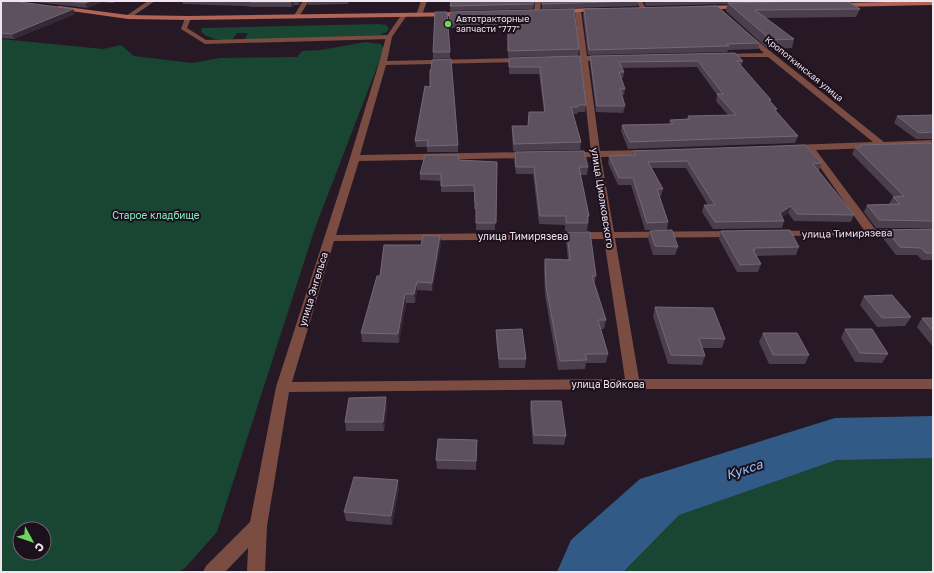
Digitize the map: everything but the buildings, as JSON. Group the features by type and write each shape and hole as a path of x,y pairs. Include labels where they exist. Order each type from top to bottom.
{"street":[{"path":"128,17 152,1"},
{"path":"296,17 306,1"},
{"path":"419,15 424,1"},
{"path":"538,1 544,12"},
{"path":"640,1 643,9"},
{"path":"832,5 933,3"},
{"path":"49,7 128,17 188,18 474,13"},
{"path":"716,7 728,18"},
{"path":"694,8 747,7"},
{"path":"636,10 651,9"},
{"path":"530,12 607,10"},
{"name":"улица Циолковского","path":"578,11 596,154 633,384"},
{"name":"улица Энгельса","path":"256,572 258,526 283,387 355,158 383,63 389,37 404,15"},
{"name":"Кропоткинская улица","path":"740,29 882,145"},
{"path":"715,56 770,55"},
{"path":"559,59 614,58"},
{"path":"383,63 535,60"},
{"path":"785,148 933,143"},
{"path":"809,147 872,233"},
{"path":"557,155 659,152"},
{"path":"355,158 541,155"},
{"name":"улица Тимирязева","path":"761,234 933,232"},
{"name":"улица Тимирязева","path":"330,238 745,234"},
{"name":"улица Войкова","path":"283,387 633,384 933,384"},
{"path":"212,572 258,526"}],"lane":[{"path":"188,18 184,29 205,42 389,37"}],"green space":[{"path":"386,25 389,28 387,32 380,35 244,40 248,33 237,33 232,40 219,40 207,36 201,31 202,28"},
{"name":"Старое кладбище","path":"1,39 103,49 121,45 134,56 192,63 220,58 297,57 302,51 321,50 365,42 381,44 384,49 315,228 217,532 185,568 178,572 1,572"},
{"path":"850,450 933,450 933,572 609,572 663,515 719,489"}],"waterway":[{"name":"Кукса","path":"588,572 592,561 660,497 835,439 933,437"}],"place":[{"name":"Автотракторные запчасти \"777\"","path":"448,24"}]}
